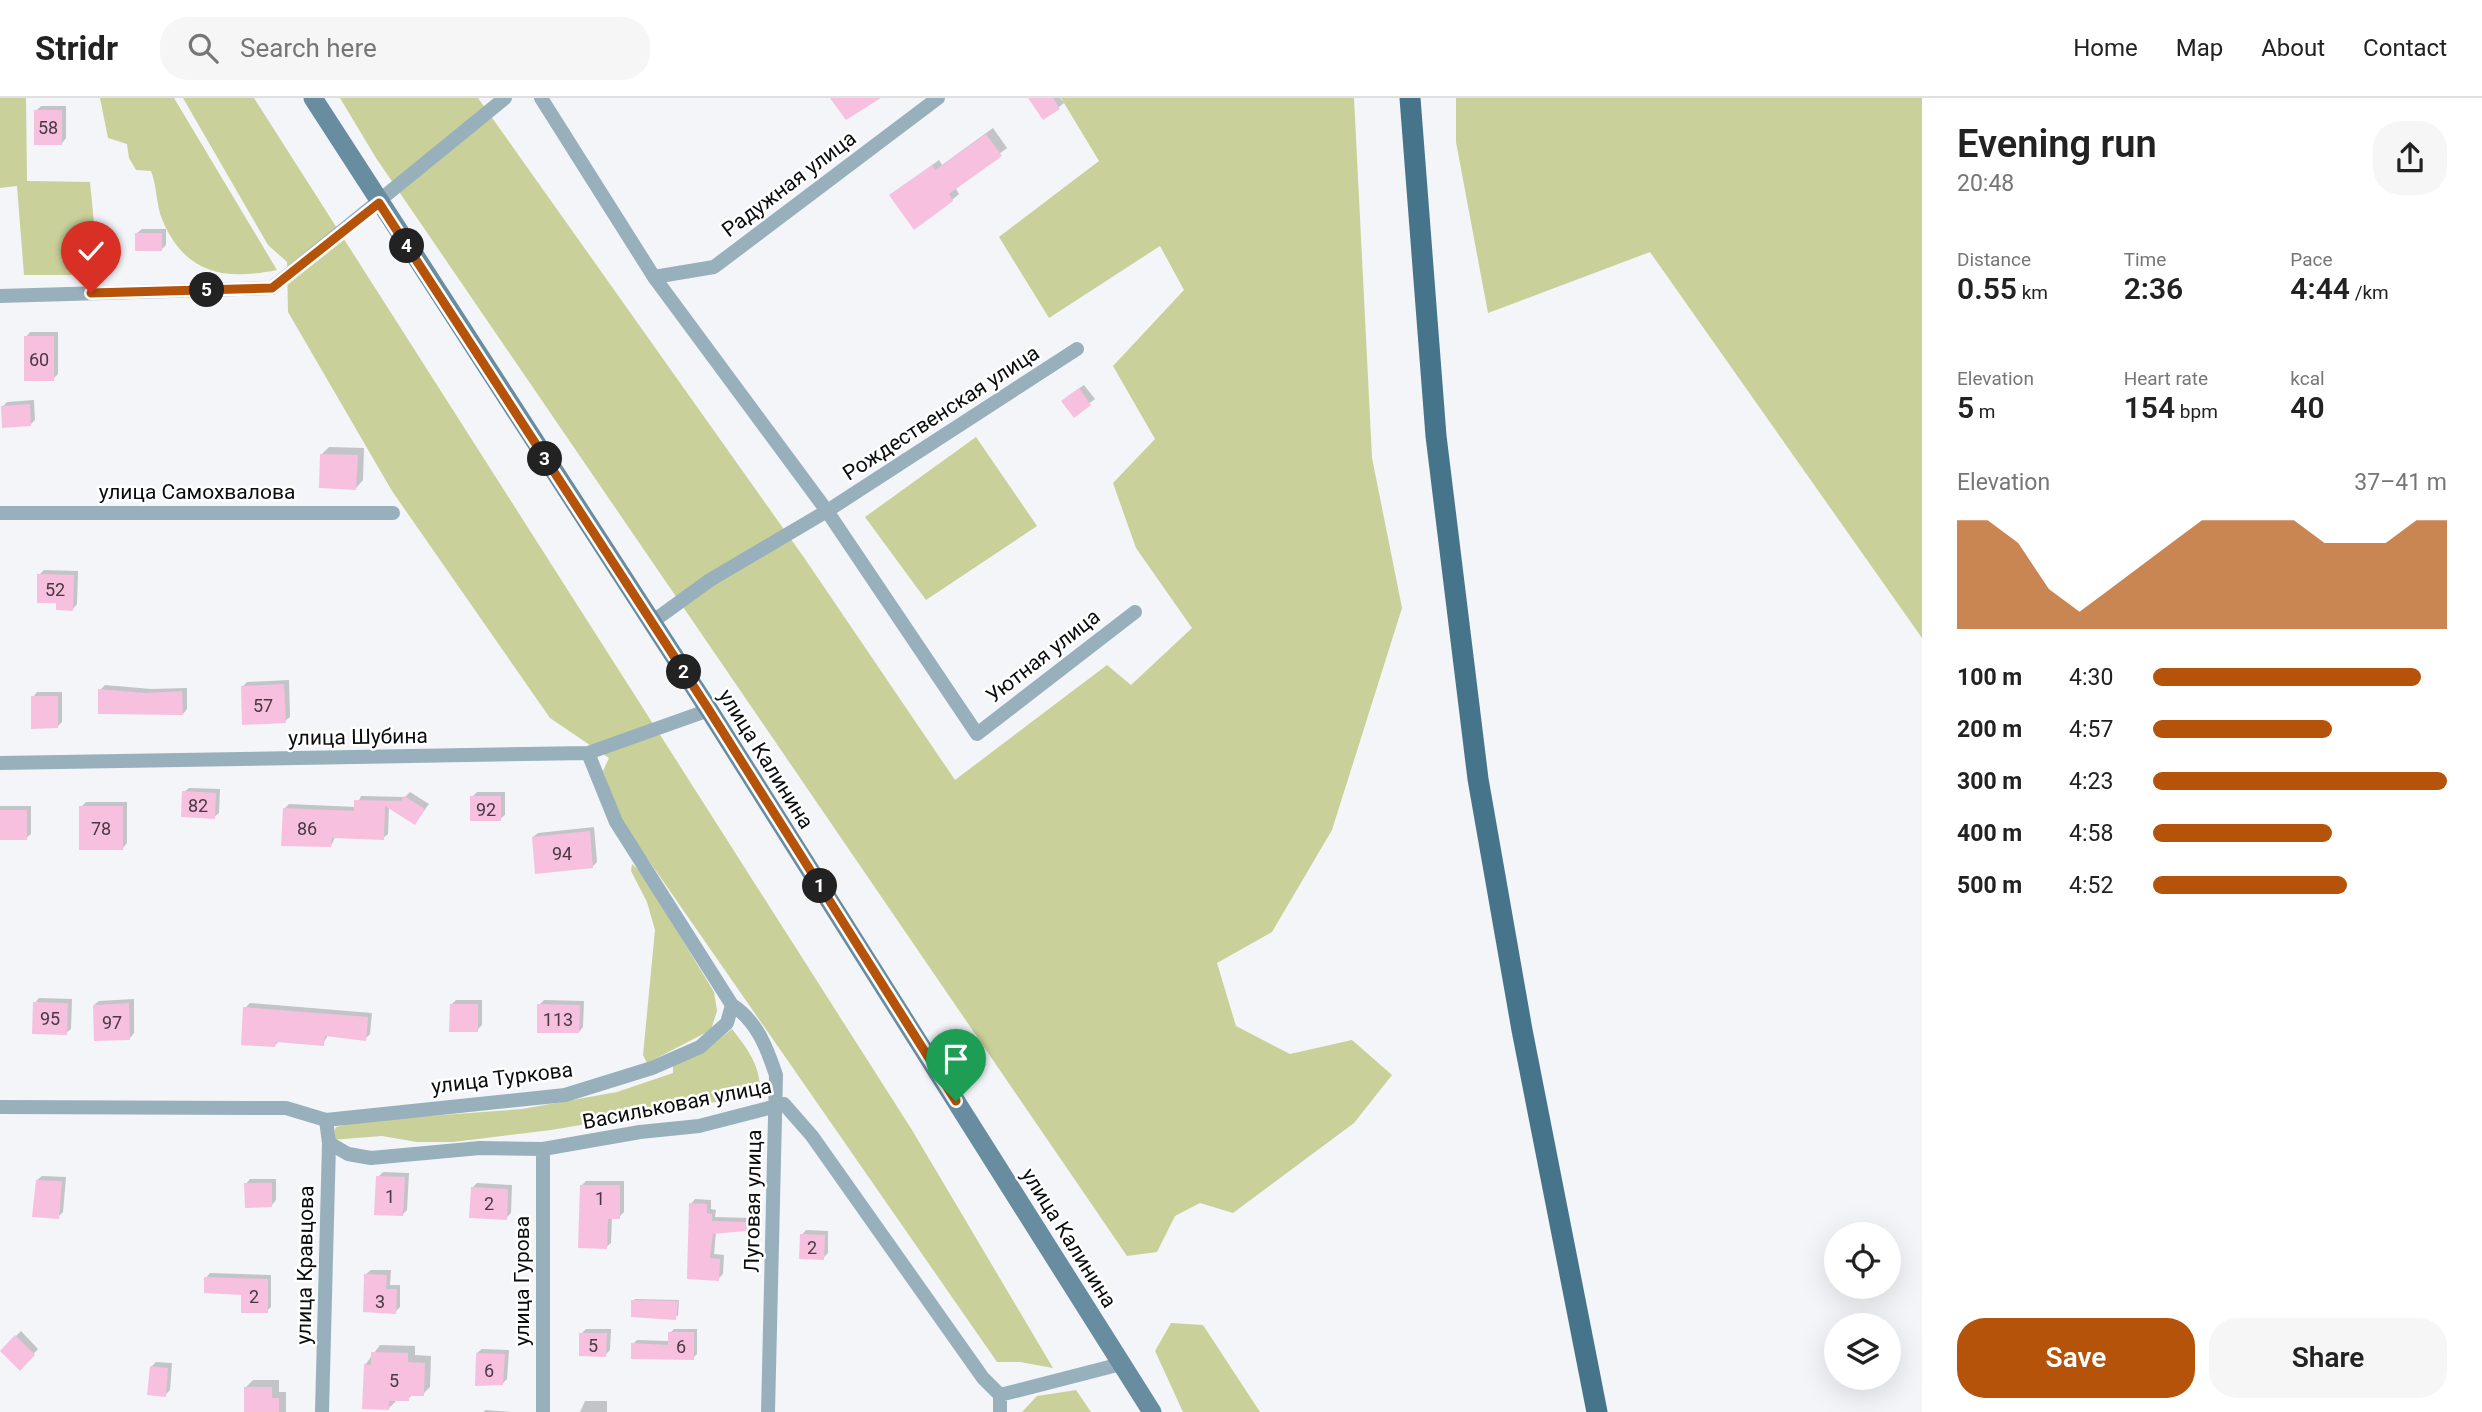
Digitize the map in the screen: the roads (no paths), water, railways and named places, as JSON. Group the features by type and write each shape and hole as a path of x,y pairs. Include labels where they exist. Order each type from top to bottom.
{"main road":[{"name":"улица Калинина","path":"313,98 709,710 1152,1412"},
{"path":"1410,98 1436,436 1478,779 1522,1030 1597,1412"}],"street":[{"path":"0,296 272,288 505,98"},
{"path":"541,98 654,277 827,511"},
{"name":"Радужная улица","path":"654,277 714,267 938,98"},
{"name":"Рождественская улица","path":"652,622 710,580 827,511 1077,349"},
{"name":"Уютная улица","path":"827,511 977,734 1135,612"},
{"name":"улица Самохвалова","path":"0,513 393,513"},
{"name":"улица Шубина","path":"0,763 588,753 709,710"},
{"path":"588,753 616,822 732,1005"},
{"name":"Луговая улица","path":"732,1005 746,1013 767,1046 776,1076 768,1412"},
{"name":"улица Туркова","path":"0,1107 286,1108 326,1120 565,1095 652,1068 700,1047 727,1023 732,1005"},
{"name":"Васильковая улица","path":"329,1143 348,1154 371,1157 480,1148 543,1149 640,1132 699,1126 784,1104 812,1136 983,1378 1000,1395"},
{"name":"улица Кравцова","path":"322,1412 329,1143 326,1120"},
{"name":"улица Гурова","path":"543,1149 543,1412"},
{"path":"1000,1412 1000,1395 1121,1364"}]}
